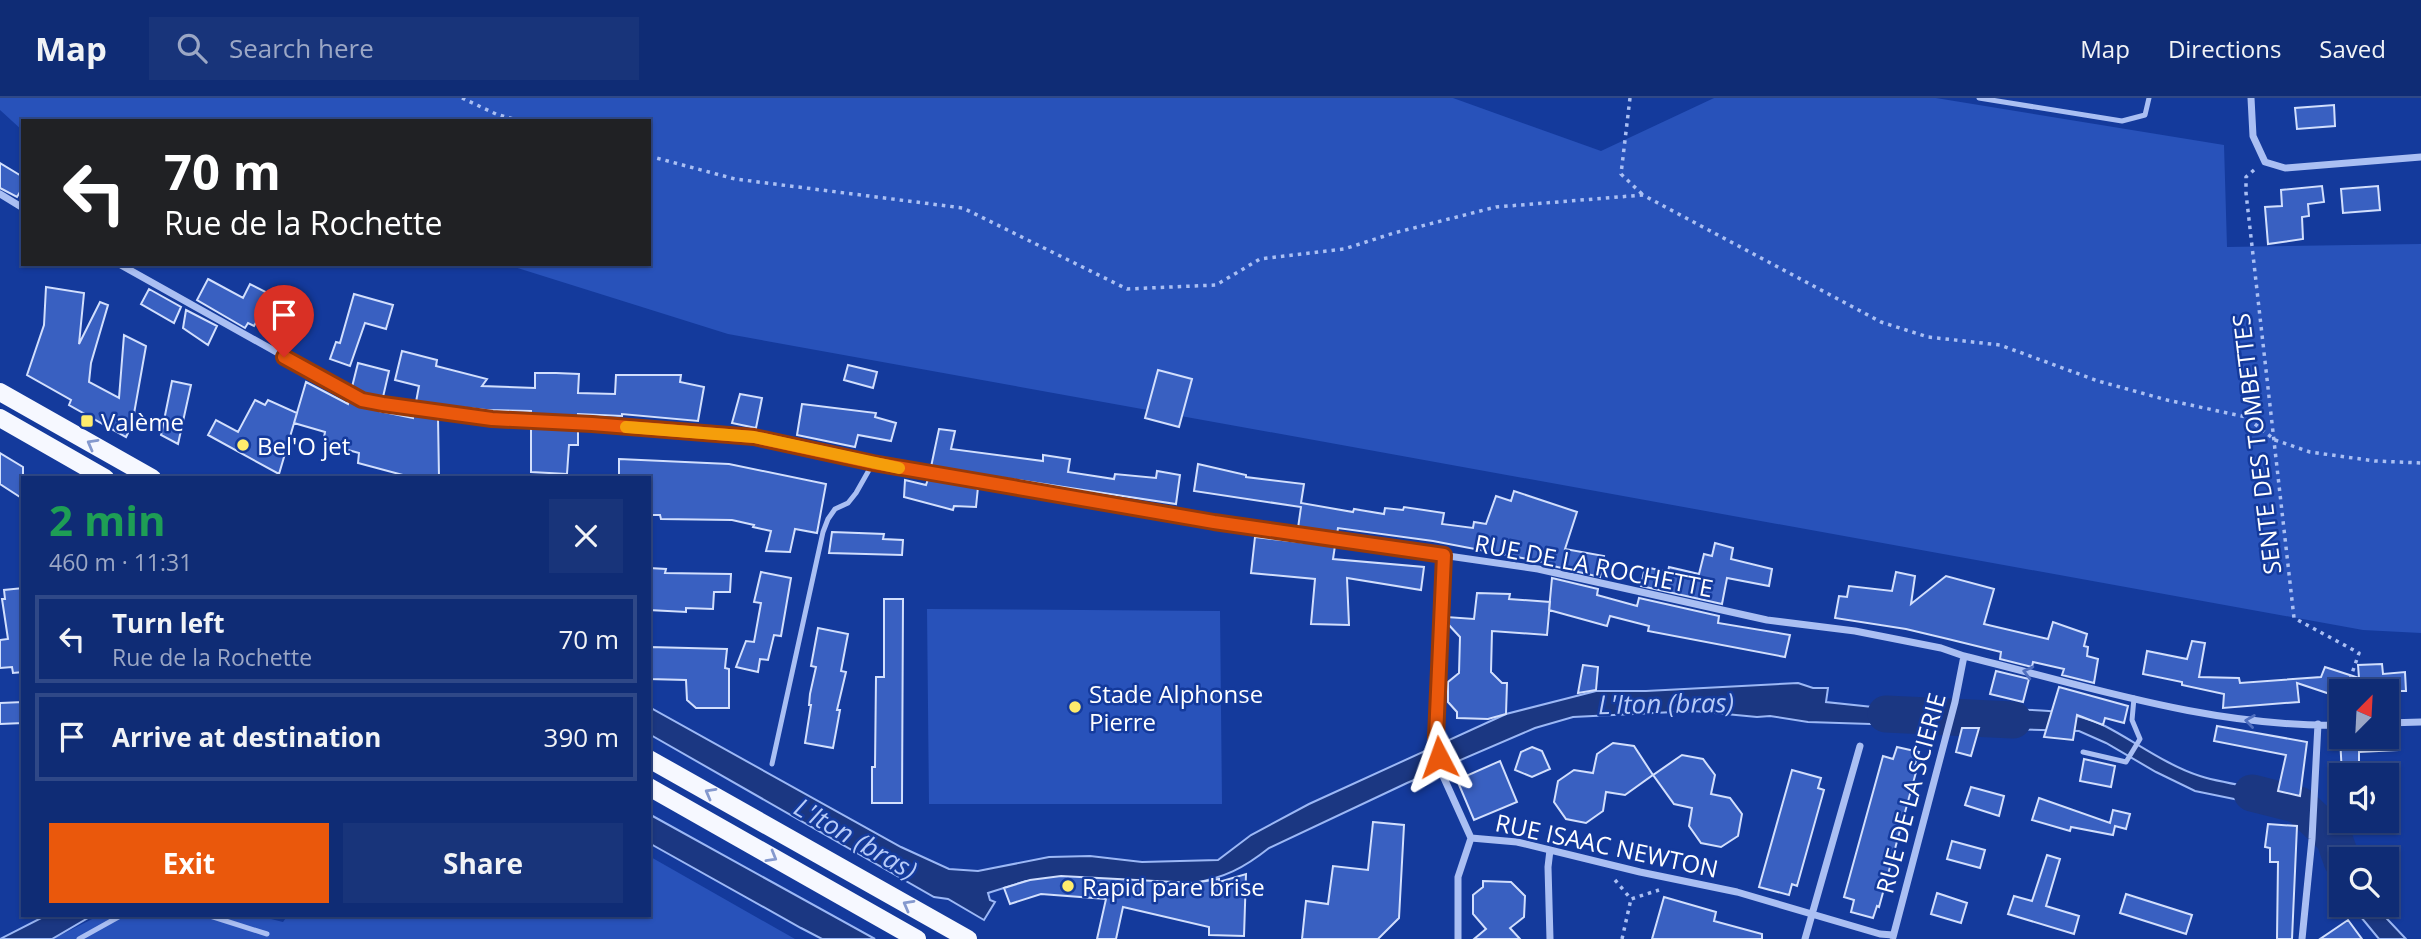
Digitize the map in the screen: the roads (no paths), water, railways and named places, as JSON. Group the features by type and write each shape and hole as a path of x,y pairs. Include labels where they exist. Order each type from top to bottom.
{"main road":[{"path":"0,392 148,476"},
{"path":"0,418 102,476"},
{"path":"651,760 968,939"},
{"path":"651,788 917,939"}],"street":[{"path":"2251,98 2253,136 2265,162 2285,168 2421,157"},
{"path":"0,194 21,207"},
{"name":"RUE DE LA ROCHETTE","path":"124,266 362,400 492,419 754,437 873,463 1214,522 1538,569 1767,620 1855,631 1941,648 2183,710 2254,722 2329,724"},
{"name":"RUE ISAAC NEWTON","path":"1444,555 1436,737 1443,776 1471,838 1517,842 1737,892 1893,937"},
{"name":"RUE DE LA SCIERIE","path":"1893,937 1955,702 1964,656"},
{"path":"2399,723 2421,722"},
{"path":"2302,939 2312,839 2318,724"},
{"path":"1805,939 1860,746"},
{"path":"1458,939 1458,877 1471,838"},
{"path":"1550,850 1550,939"}],"lane":[{"path":"1979,98 2122,121 2145,115 2149,98"},
{"path":"772,764 822,532 835,509 848,503 856,493 873,463"},
{"path":"2083,752 2126,762 2140,739 2132,720 2134,698"},
{"path":"79,939 118,917"},
{"path":"213,917 268,934"}],"water":[{"path":"1798,683 1813,688 1828,688 1826,702 1901,710 1905,702 1939,710 1933,726 1808,722 1770,716 1694,711 1573,717 1535,728 1407,783 1269,848 1242,867 1224,875 1193,883 1026,881 988,893 990,900 995,902 984,920 948,899 934,897 651,735 651,708 901,847 949,869 978,871 1049,857 1090,856 1142,862 1218,860 1251,835 1309,804 1506,714 1596,691"},
{"path":"1968,710 2038,710 2089,719 2175,766 2200,776 2300,796 2298,812 2195,791 2079,731 1962,728"},
{"path":"2325,813 2329,817 2329,833 2339,833 2344,847 2329,847 2329,859 2322,842"},
{"path":"651,815 875,939 822,939 651,844"},
{"path":"43,917 90,917 52,939 0,939"},
{"path":"2361,917 2385,917 2406,939 2379,939"}],"waterway":[{"name":"L'Iton (bras)","path":"1886,714 2013,720"},
{"name":"L'Iton (bras)","path":"2252,793 2299,805 2334,838 2337,847"}],"place":[{"name":"Valème","path":"87,421"},
{"name":"Bel'O jet","path":"243,445"},
{"name":"Stade Alphonse Pierre","path":"1075,707"},
{"name":"Rapid pare brise","path":"1068,886"}]}
